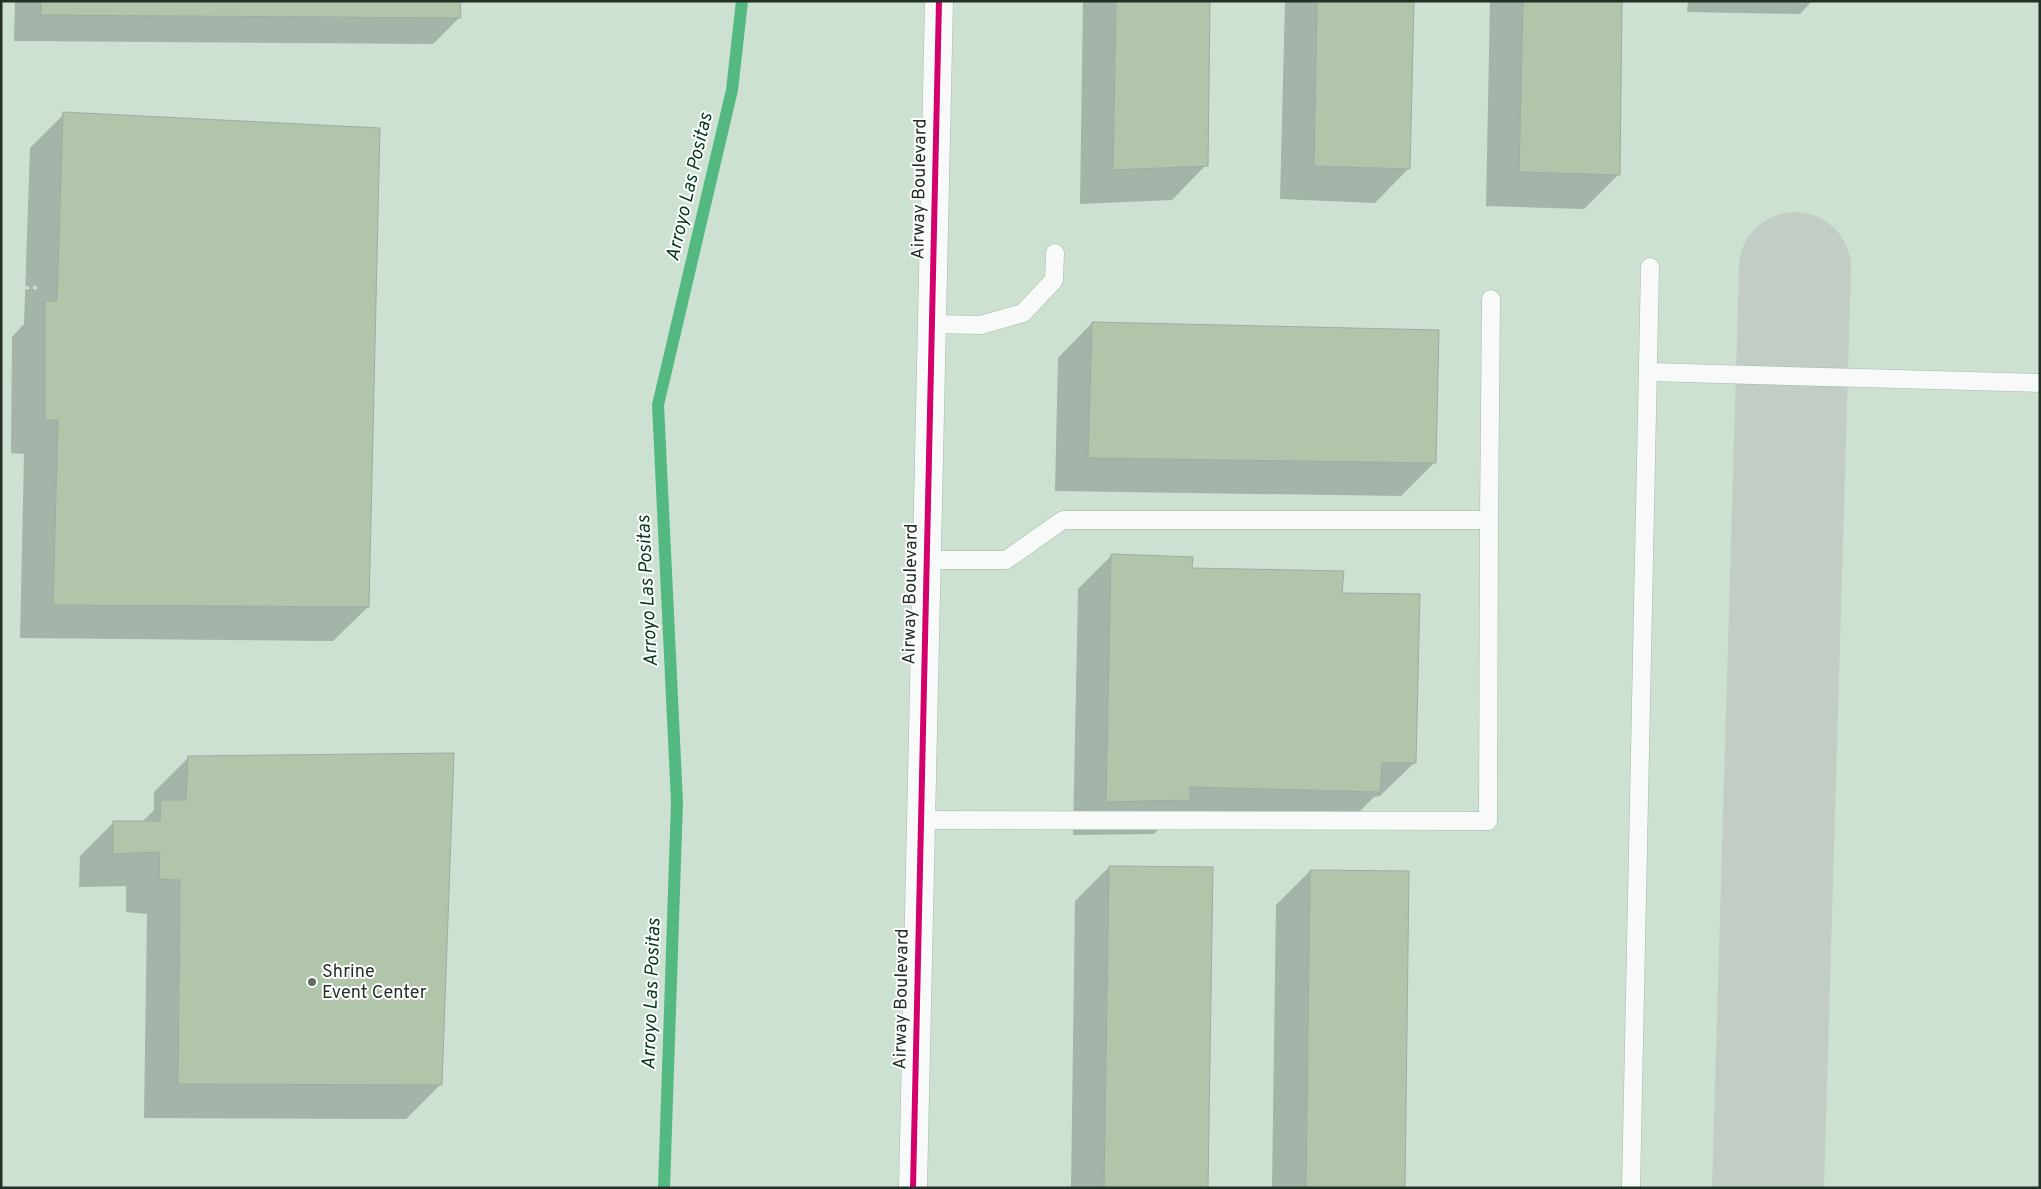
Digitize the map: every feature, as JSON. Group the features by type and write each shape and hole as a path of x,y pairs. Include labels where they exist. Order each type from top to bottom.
{"main road":[{"name":"Airway Boulevard","path":"913,1188 939,1"}],"lane":[{"path":"932,324 981,325 1023,313 1054,280 1055,253"},
{"path":"1631,1188 1650,267"},
{"path":"921,820 1488,821 1490,299"},
{"path":"1649,372 2040,383"},
{"path":"927,560 1006,560 1063,520 1489,520"}],"path":[{"path":"1,287 38,288"}],"building":[{"path":"41,1 460,1 461,18 41,15"},
{"path":"1116,1 1210,1 1208,166 1113,170"},
{"path":"1317,1 1414,1 1410,169 1314,166"},
{"path":"1523,1 1622,1 1620,175 1519,172"},
{"path":"63,112 380,128 369,607 53,605 58,420 45,420 45,301 57,301"},
{"path":"1092,322 1439,330 1436,463 1088,458"},
{"path":"1111,554 1193,557 1192,568 1344,571 1342,593 1420,594 1416,763 1382,763 1380,792 1190,787 1190,800 1106,802"},
{"name":"Shrine Event Center","path":"454,753 442,1085 178,1084 180,880 159,879 160,852 113,854 113,821 160,821 161,800 186,800 188,756"},
{"path":"1109,866 1213,867 1208,1188 1104,1188"},
{"path":"1310,870 1409,871 1405,1188 1306,1188"}],"waterway":[{"name":"Arroyo Las Positas","path":"664,1188 677,802 658,405 732,90 742,1"}],"taxiway":[{"path":"1768,1188 1795,268"}],"cycle path":[{"path":"913,1188 939,1"}],"place":[{"name":"Shrine Event Center","path":"312,982"}]}
